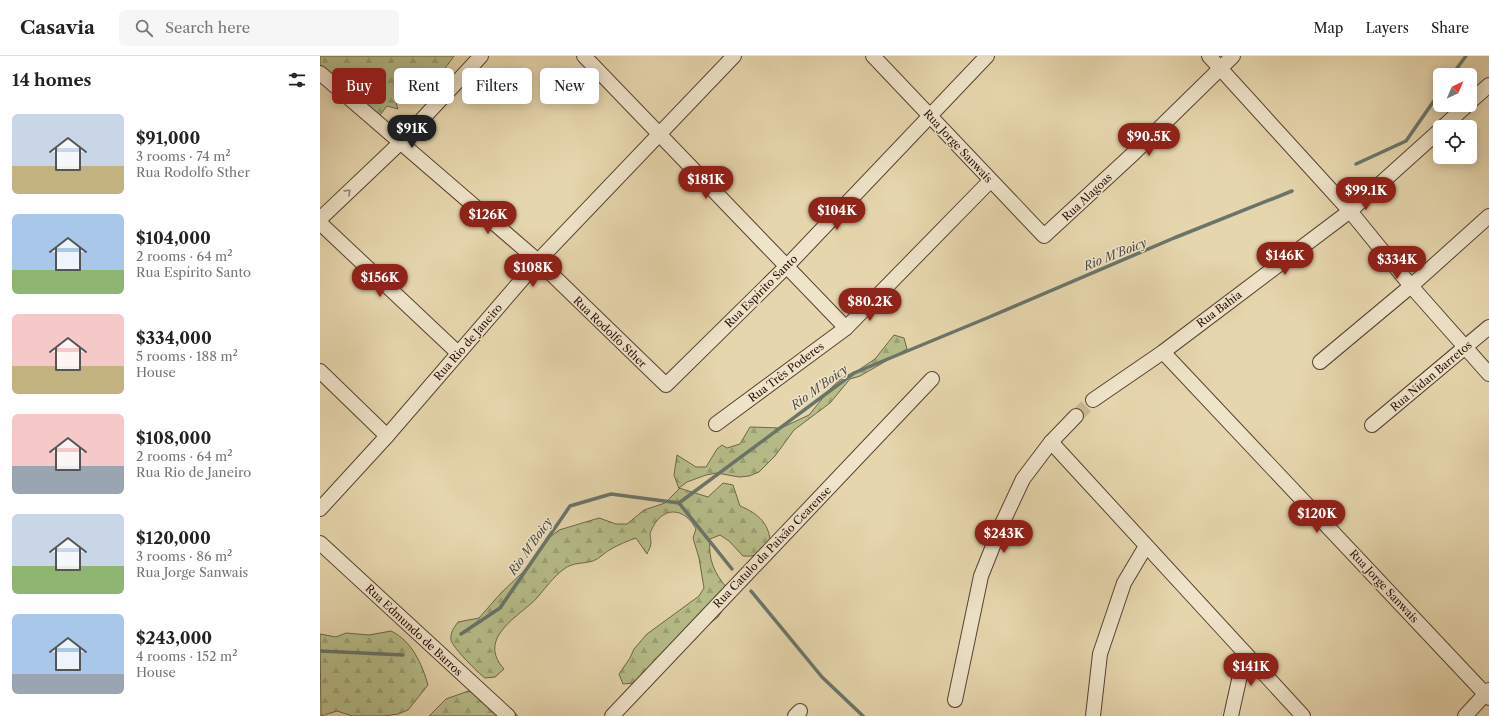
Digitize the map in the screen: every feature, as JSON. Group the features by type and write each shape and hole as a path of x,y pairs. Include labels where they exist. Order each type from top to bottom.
{"street":[{"path":"320,219 401,142 481,56"},
{"path":"584,56 661,134 846,328"},
{"name":"Rua Rio de Janeiro","path":"320,509 387,436 538,261 734,56"},
{"name":"Rua Jorge Sanwais","path":"873,56 990,181 1044,236"},
{"name":"Rua Espírito Santo","path":"666,385 786,266 987,56"},
{"path":"1209,56 1350,211 1411,286 1489,374"},
{"name":"Rua Alagoas","path":"1044,236 1135,152 1233,56"},
{"name":"Rua Rodolfo Sther","path":"320,73 538,261 666,385"},
{"path":"1477,96 1489,85"},
{"path":"1451,120 1459,112"},
{"name":"Rua Bahia","path":"1094,400 1163,352 1350,211 1433,136"},
{"name":"Rua Três Poderes","path":"716,424 846,328 990,181"},
{"path":"1320,362 1411,286 1489,216"},
{"path":"320,223 458,353"},
{"name":"Rua Nidan Barretos","path":"1372,425 1489,327"},
{"name":"Rua Jorge Sanwais","path":"1163,352 1488,694"},
{"path":"320,372 387,436"},
{"name":"Rua Catulo da Paixão Cearense","path":"612,716 932,379"},
{"path":"954,700 981,576 1001,526 1023,479 1051,442 1076,416"},
{"path":"1051,442 1303,716"},
{"name":"Rua Edmundo de Barros","path":"320,543 508,716"},
{"path":"1093,716 1100,654 1124,584 1146,546"},
{"path":"1231,716 1245,653"},
{"path":"1465,716 1488,694"}],"green space":[{"path":"320,56 454,56 445,68 394,68 394,104 396,104 398,109 387,106 380,115 362,104 386,104 386,68 332,68 332,79 320,69"},
{"path":"894,335 904,338 907,349 860,376 850,379 830,403 794,430 775,456 759,472 749,476 739,477 717,473 706,475 687,482 679,488 708,497 723,483 733,485 740,506 758,516 766,526 770,538 770,545 758,554 743,556 729,541 720,535 710,539 710,553 715,571 727,588 724,608 718,617 634,683 623,684 619,674 630,658 634,649 647,634 699,596 704,588 699,558 693,538 696,529 691,521 679,513 666,513 655,523 650,532 651,544 647,554 636,538 609,550 595,560 571,565 560,572 535,600 502,630 497,639 495,648 497,658 504,669 495,677 485,678 456,649 451,640 451,635 458,622 479,618 501,593 523,572 550,537 559,530 599,518 616,524 627,524 644,510 665,503 679,489 674,475 677,455 696,467 706,467 717,449 722,445 727,448 740,444 750,427 781,428 809,415 830,389 844,376 854,373 875,359"},
{"path":"391,631 405,641 415,654 423,669 428,685 408,710 398,714 384,716 352,716 337,711 321,716 320,634 336,637 346,633 369,635"},
{"path":"474,689 496,696 518,716 429,716 446,699"}],"waterway":[{"name":"Rio M'Boicy","path":"1457,68 1466,56"},
{"name":"Rio M'Boicy","path":"1356,164 1406,141 1433,102"},
{"name":"Rio M'Boicy","path":"461,634 500,608 570,506 611,494 679,503 854,373 1174,238 1292,191"},
{"path":"679,503 732,569"},
{"path":"751,591 822,677 863,716"},
{"name":"Rio M'Boicy","path":"320,651 403,655"}],"tunnel":[{"path":"1076,416 1093,400"}]}
